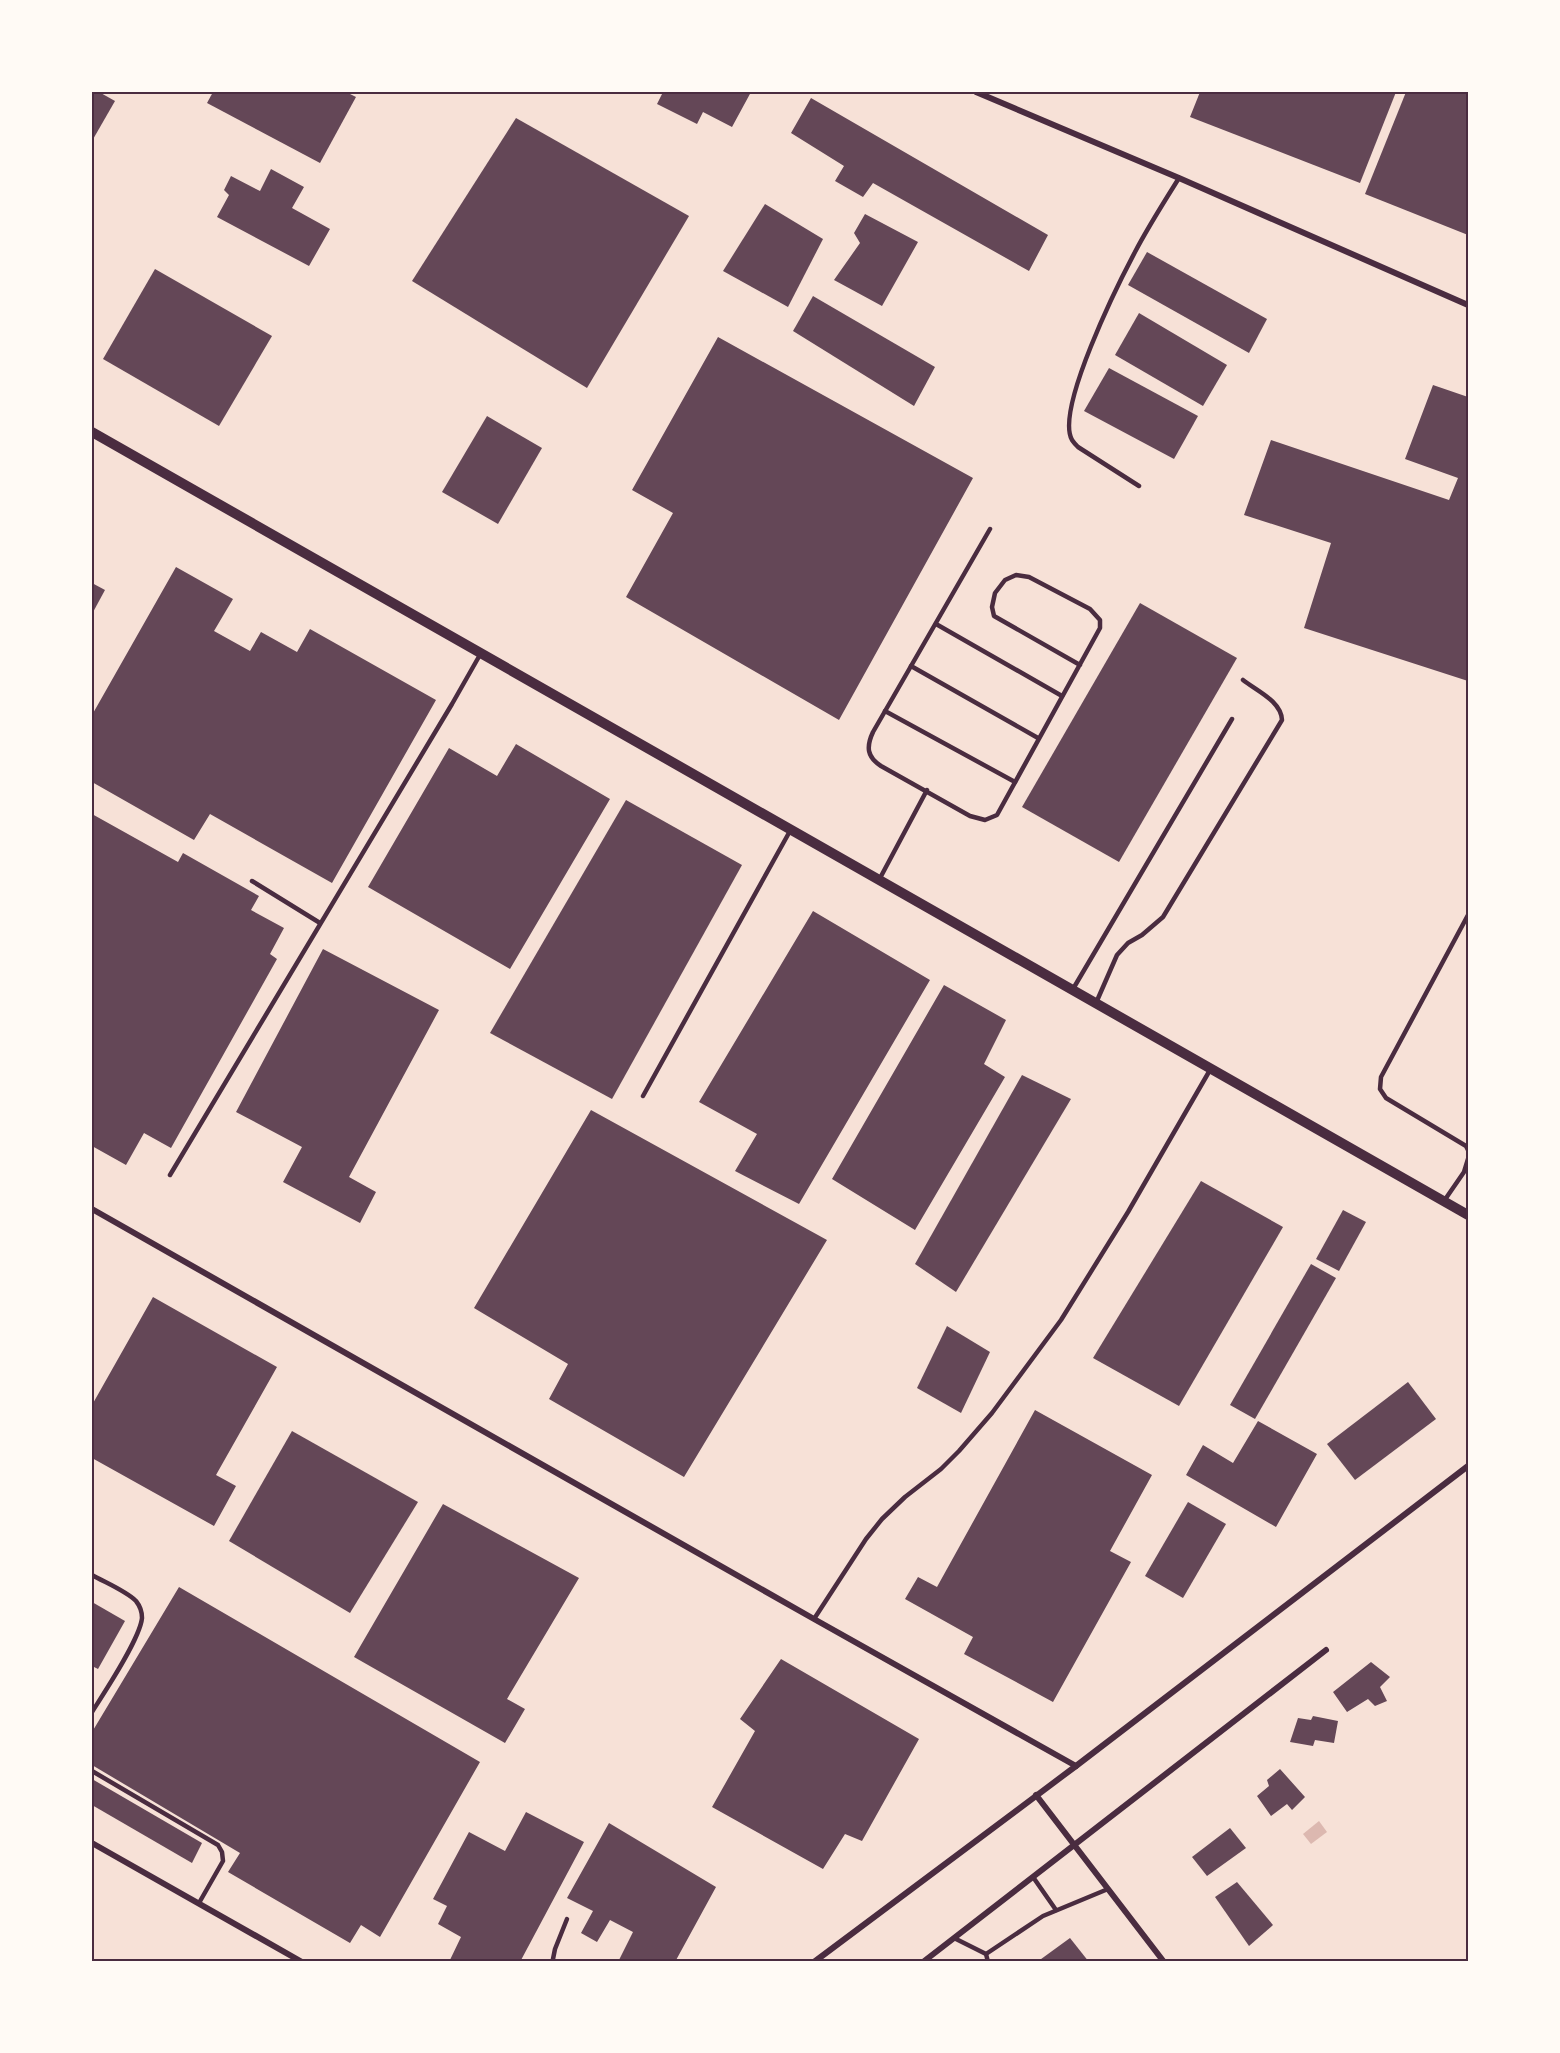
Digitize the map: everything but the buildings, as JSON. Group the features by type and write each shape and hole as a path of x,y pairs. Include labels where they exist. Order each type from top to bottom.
{"street":[{"path":"976,92 1468,305"},
{"path":"92,432 1468,1215"},
{"path":"92,1209 814,1620 1076,1766"},
{"path":"814,1962 1076,1766 1468,1466"},
{"path":"923,1962 1326,1650"},
{"path":"1036,1795 1164,1962"},
{"path":"92,1844 302,1962"}],"lane":[{"path":"1139,486 1078,447 1072,440 1070,411 1078,380 1105,316 1135,253 1179,178"},
{"path":"990,530 869,740 869,755 881,766 970,816 985,820 998,815 1038,738 1080,665 1100,628 1100,620 1090,609 1017,574 1005,580 998,588 993,601 994,616 1080,665"},
{"path":"936,624 1062,696"},
{"path":"170,1175 481,653"},
{"path":"911,666 1038,738"},
{"path":"1096,1003 1117,955 1128,943 1143,935 1163,917 1282,720 1282,712 1278,705 1243,680"},
{"path":"885,711 1015,782"},
{"path":"1072,991 1232,719"},
{"path":"879,880 927,790"},
{"path":"643,1096 791,830"},
{"path":"252,881 321,923"},
{"path":"1468,915 1381,1077 1380,1089 1386,1098 1466,1146 1468,1150"},
{"path":"814,1620 876,1526 905,1497 941,1469 959,1451 992,1413 1061,1320 1128,1212 1211,1069"},
{"path":"1444,1201 1464,1173 1468,1159"},
{"path":"92,1575 135,1600 142,1618 120,1667 92,1712"},
{"path":"92,1771 218,1845 223,1861 199,1903"},
{"path":"1033,1877 1056,1910"},
{"path":"986,1954 1056,1910 1108,1889"},
{"path":"554,1962 555,1949 567,1919"},
{"path":"954,1938 986,1954 988,1962"}],"shaded area":[{"path":"1319,1821 1327,1832 1311,1844 1303,1834"}]}
